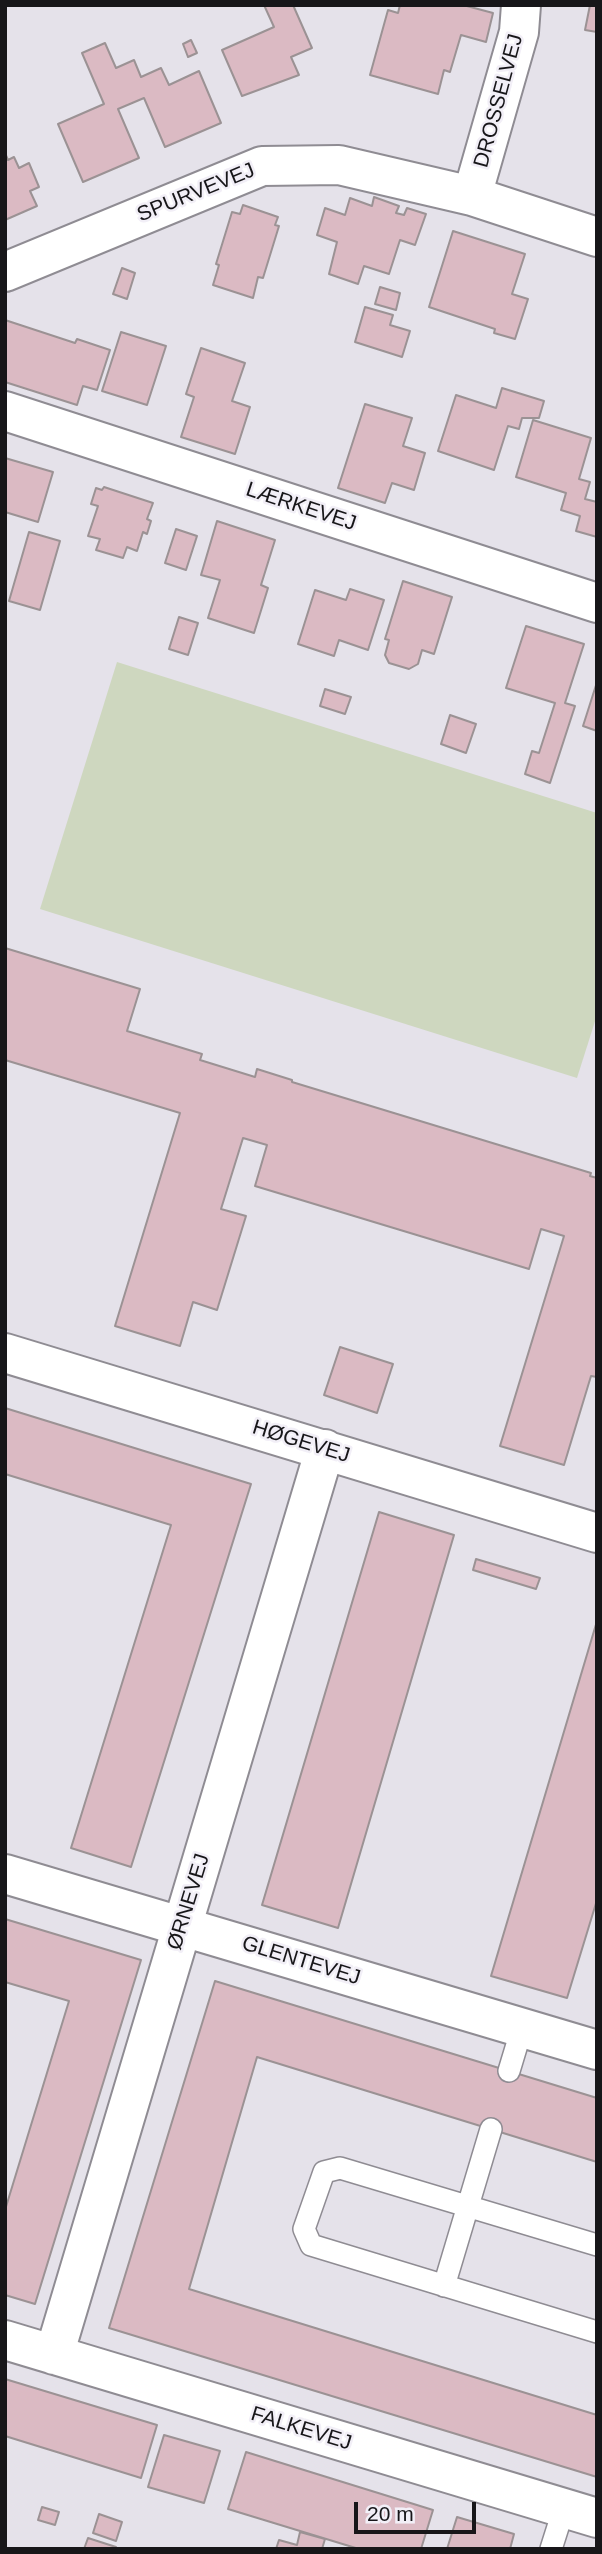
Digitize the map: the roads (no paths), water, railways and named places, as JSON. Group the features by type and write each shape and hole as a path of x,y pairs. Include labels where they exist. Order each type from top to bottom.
{"street":[{"name":"DROSSELVEJ","path":"472,196 519,33 521,5"},
{"name":"SPURVEVEJ","path":"5,272 262,166 338,165 472,196 597,237"},
{"name":"LÆRKEVEJ","path":"5,411 597,603"},
{"name":"HØGEVEJ","path":"5,1353 597,1533"},
{"name":"ØRNEVEJ","path":"54,2355 325,1449"},
{"name":"GLENTEVEJ","path":"5,1874 597,2050"},
{"name":"FALKEVEJ","path":"5,2340 580,2513"}],"lane":[{"path":"509,2071 522,2028"},
{"path":"444,2286 491,2129"},
{"path":"597,2245 340,2168 324,2172 304,2229 311,2245 597,2332"},
{"path":"551,2549 580,2513"}]}
